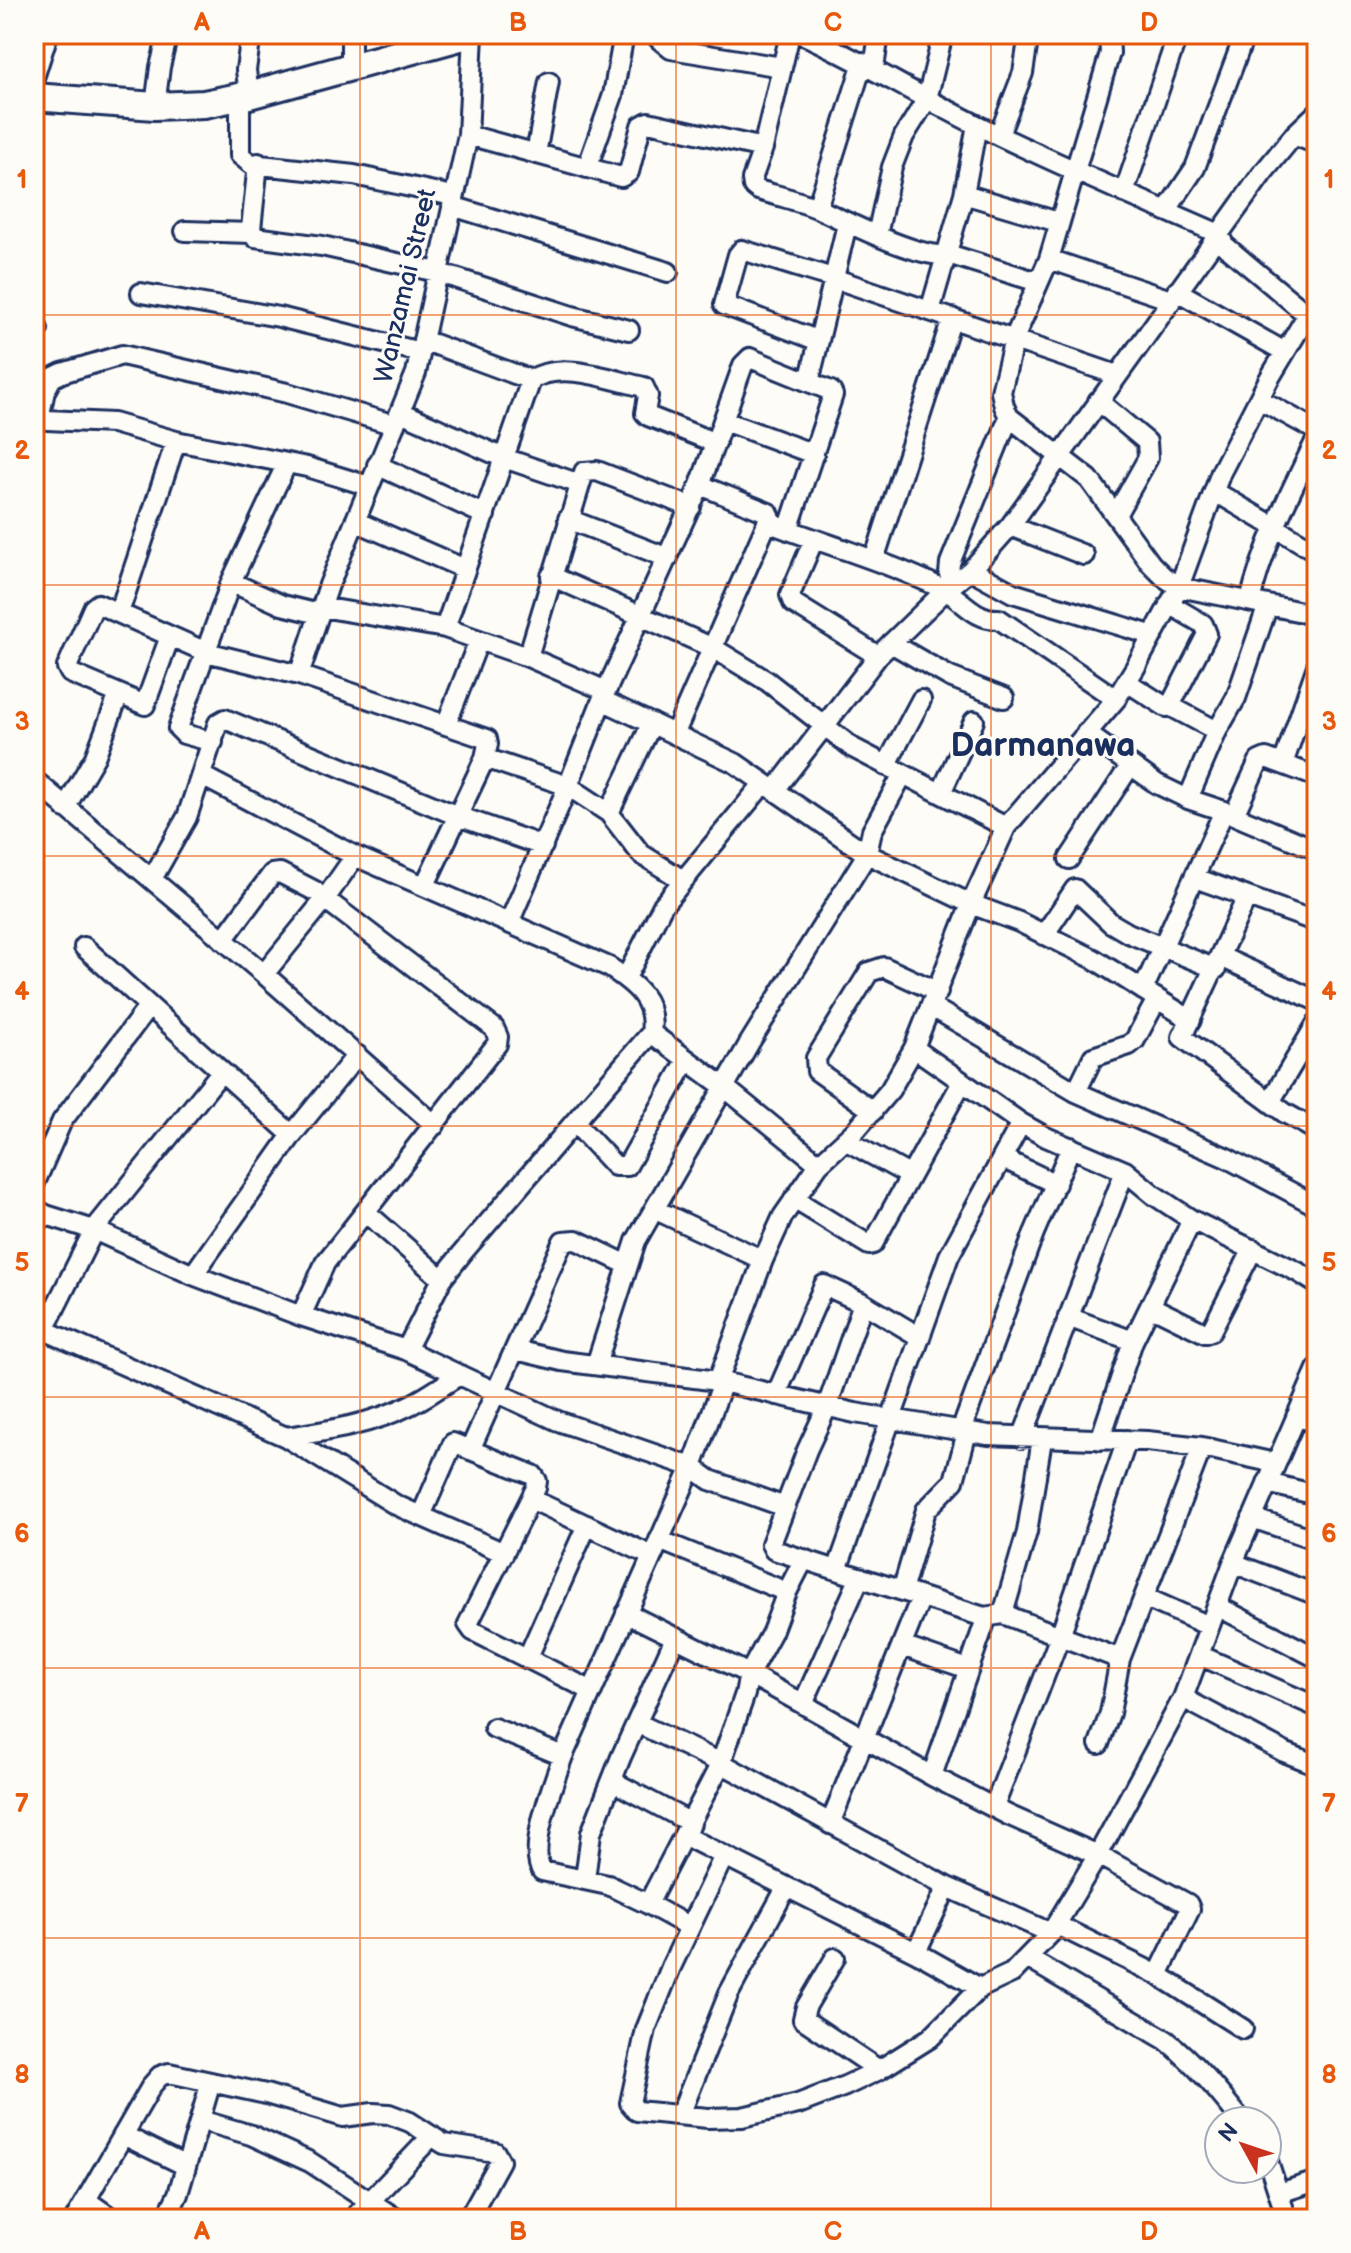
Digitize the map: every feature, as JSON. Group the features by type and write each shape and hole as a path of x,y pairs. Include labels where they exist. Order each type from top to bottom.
{"street":[{"path":"34,78 48,34"},
{"path":"155,106 168,34"},
{"path":"251,34 240,155 251,164 354,175 453,201 668,272"},
{"path":"351,34 351,67"},
{"path":"34,97 155,106 204,104 351,67 430,40 472,34"},
{"name":"Wanzamai Street","path":"299,675 320,610 416,373 468,135 472,34"},
{"path":"587,168 613,95 624,34"},
{"path":"660,34 659,39 664,46 671,49 782,67"},
{"path":"790,34 763,148 752,179 753,186 933,255 948,254 1038,282"},
{"path":"690,1927 608,1885 542,1871 537,1863 537,1852 550,1792 563,1756 692,1467 763,1260 783,1216 819,1164 890,1090 914,1048 971,904 1006,827 1116,699 1127,682 1179,587 1214,491 1259,399 1285,352 1313,318 1224,245 1219,234 1075,172 977,125 868,65 802,34"},
{"path":"817,208 879,34"},
{"path":"877,235 892,167 904,136 927,99 943,34"},
{"path":"999,135 1023,73 1029,34"},
{"path":"1109,34 1110,53 1049,259 1014,339 1001,392 1009,417 1089,479 1151,564 1179,587 1316,611"},
{"path":"1124,193 1178,34"},
{"path":"1166,211 1195,168 1245,34"},
{"path":"536,154 549,82"},
{"path":"626,978 663,905 681,879 825,724 884,650 950,586 971,570 1010,526 1219,234 1294,135 1317,113"},
{"path":"468,135 621,177 626,176 641,126 648,122 763,148"},
{"path":"930,311 964,194 977,125"},
{"path":"1294,135 1317,144"},
{"path":"252,233 258,163"},
{"path":"964,194 1058,222"},
{"path":"809,382 847,224"},
{"path":"185,231 252,233 255,237 322,246 437,272 572,316 629,330"},
{"path":"819,341 726,307 723,303 742,250 1117,375"},
{"path":"1049,259 1174,295 1285,352"},
{"path":"141,293 422,346 531,380"},
{"path":"874,560 952,318"},
{"path":"369,486 287,463 176,441 113,423 47,420 40,414 45,391 52,378 62,373 122,355 398,419 580,484"},
{"path":"509,923 604,696 691,507 743,365 750,358 831,391 833,395 788,530"},
{"path":"445,628 531,380 543,373 561,370 644,387 648,396 645,413 648,416 716,443"},
{"path":"1259,399 1317,431"},
{"path":"1098,401 1147,442 1149,449 1148,458 1116,515"},
{"path":"1009,417 950,563 950,586 967,609 999,619 1116,699"},
{"path":"724,421 814,454"},
{"path":"119,613 176,441"},
{"path":"1188,799 1217,731 1236,698 1259,603 1258,569 1275,525 1315,447"},
{"path":"213,742 184,734 178,728 231,582 287,463"},
{"path":"377,465 485,515"},
{"path":"528,657 584,472 597,471 691,507"},
{"path":"675,733 769,513 700,485"},
{"path":"1214,491 1317,552"},
{"path":"568,519 668,558"},
{"path":"355,521 465,569"},
{"path":"767,522 950,586"},
{"path":"1010,526 1084,555"},
{"path":"814,539 790,595 793,603 884,650 1004,698"},
{"path":"971,570 1022,596 1151,635"},
{"path":"551,576 713,648 767,681 853,748 1006,827"},
{"path":"231,582 282,605 445,628 528,657 735,763 867,854 1094,959 1191,1020"},
{"path":"1169,604 1203,624 1207,634 1170,706"},
{"path":"170,636 148,702 143,705 70,673 67,667 95,605 119,613 206,652 299,675 483,736 488,744 485,758 425,885"},
{"path":"446,725 479,640"},
{"path":"1283,764 1317,666"},
{"path":"1127,682 1166,707 1170,706 1217,731"},
{"path":"65,808 95,757 119,694"},
{"path":"596,1365 636,1241 723,1086 867,854 872,831 921,700"},
{"path":"152,879 187,817 218,723 225,719 458,816 543,846"},
{"path":"941,793 974,721"},
{"path":"609,813 652,723"},
{"path":"1086,733 1157,784 1317,850"},
{"path":"485,758 568,786 609,813 641,854 681,879"},
{"path":"1076,1092 1093,1057 1135,1040 1162,947 1255,765 1266,758 1316,772"},
{"path":"1069,859 1130,766"},
{"path":"202,776 355,856 609,967 640,992 654,1016 651,1033 442,1279 406,1350"},
{"path":"34,780 264,974 435,1125"},
{"path":"264,974 320,895 355,856"},
{"path":"223,940 272,874 280,873 320,895 494,1028 498,1037 497,1044 435,1125 325,1263 301,1316"},
{"path":"1195,878 1317,922"},
{"path":"1044,935 1075,889 1111,923 1162,947 1218,963 1317,1001"},
{"path":"1247,897 1182,1037 1270,1102 1317,1131"},
{"path":"84,947 292,1135"},
{"path":"873,1111 817,1071 816,1058 869,972 884,967 1076,1092 1227,1158 1317,1206"},
{"path":"34,1185 62,1121 149,1006"},
{"path":"1270,1102 1317,1023"},
{"path":"651,1033 723,1086 819,1164"},
{"path":"914,1048 1021,1123 1125,1171 1192,1220 1317,1284"},
{"path":"193,1275 292,1135 357,1055"},
{"path":"575,1123 615,1166 627,1166 687,1060"},
{"path":"221,1072 94,1230 39,1328 286,1437 382,1498 504,1553"},
{"path":"794,1199 869,1245 875,1241 962,1082"},
{"path":"837,1570 949,1256 1021,1123"},
{"path":"845,1140 909,1175"},
{"path":"902,1591 926,1510 954,1481 964,1431 1034,1233 1071,1147"},
{"path":"1002,1158 1056,1184"},
{"path":"1022,1438 1125,1171"},
{"path":"34,1208 46,1215 94,1230 193,1275 301,1316 406,1350 558,1421 692,1467 710,1480 785,1507"},
{"path":"656,1210 763,1260"},
{"path":"367,1213 442,1279"},
{"path":"1100,1440 1133,1341 1192,1220"},
{"path":"470,1450 563,1241 576,1240 628,1265"},
{"path":"1150,1306 1205,1333 1211,1331 1253,1249"},
{"path":"776,1395 821,1288 827,1285 920,1337"},
{"path":"863,1303 827,1407 771,1544 774,1550 984,1617 1003,1614 1120,1659"},
{"path":"1068,1317 1133,1341"},
{"path":"516,1350 562,1361 721,1381 827,1407 964,1431 1022,1438 1127,1440 1202,1447 1275,1463"},
{"path":"724,1856 646,2029 630,2103 633,2108 646,2113 742,2117 798,2104 879,2070 930,2038 980,1988 1012,1973 1054,1929 1183,1698 1233,1563 1317,1369"},
{"path":"286,1437 329,1432 386,1416 415,1403 460,1375"},
{"path":"1296,1417 1317,1422"},
{"path":"1003,1614 1027,1532 1042,1439"},
{"path":"994,1807 1060,1636 1127,1440"},
{"path":"421,1516 451,1445 458,1444 533,1475 537,1481 531,1499 468,1624 473,1631 590,1690"},
{"path":"1099,1744 1110,1713 1120,1659 1202,1447"},
{"path":"1267,1483 1317,1495"},
{"path":"531,1499 587,1525 787,1592"},
{"path":"1252,1518 1317,1540"},
{"path":"527,1659 587,1525"},
{"path":"648,1904 721,1763 749,1674 772,1632 804,1559"},
{"path":"1233,1563 1317,1595"},
{"path":"803,1704 860,1577"},
{"path":"830,1824 921,1597"},
{"path":"1144,1597 1209,1626"},
{"path":"1217,1606 1317,1658"},
{"path":"626,1613 749,1674 932,1776 1098,1855 1190,1906 1158,1975"},
{"path":"932,1776 985,1622 984,1617"},
{"path":"585,1879 591,1833 675,1638"},
{"path":"902,1646 968,1669"},
{"path":"1199,1655 1317,1707"},
{"path":"1183,1698 1284,1752 1317,1765"},
{"path":"637,1723 721,1763 947,1887 1054,1929 1158,1975 1243,2029"},
{"path":"494,1728 563,1756"},
{"path":"612,1781 688,1829 724,1856 916,1952 980,1988"},
{"path":"916,1952 947,1887"},
{"path":"680,2115 729,1993 786,1888"},
{"path":"835,1958 806,2007 803,2019 879,2070"},
{"path":"1027,1958 1166,2040 1186,2056 1229,2105"},
{"path":"75,2219 160,2076 176,2074 266,2094 343,2117 389,2114 410,2122 444,2144 495,2152 500,2161 468,2219"},
{"path":"166,2219 186,2166 211,2082"},
{"path":"200,2120 251,2135 310,2162 397,2219"},
{"path":"123,2135 186,2166"},
{"path":"353,2219 432,2136"},
{"path":"1279,2193 1317,2181"},
{"path":"1276,2185 1287,2219"},
{"path":"86,2200 113,2219"}],"district":[{"name":"Darmanawa","path":"1043,745"}]}
